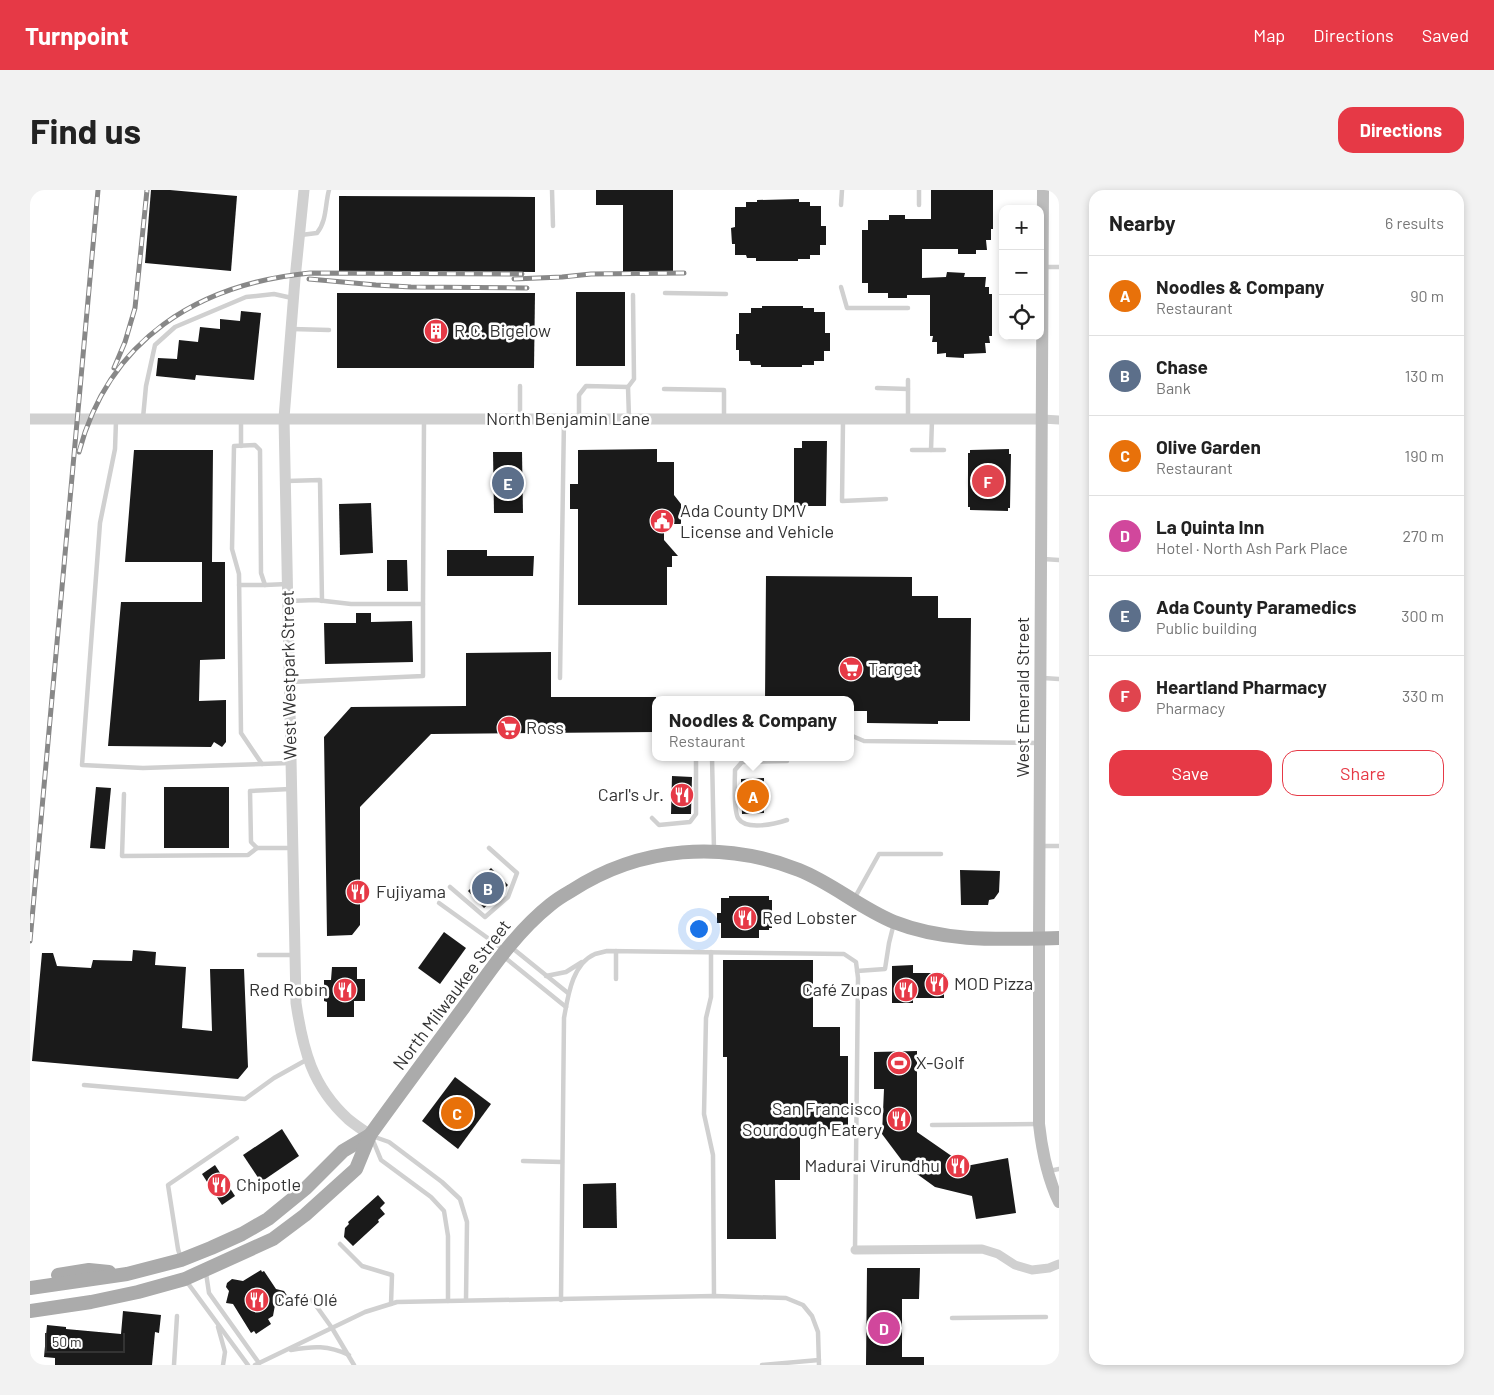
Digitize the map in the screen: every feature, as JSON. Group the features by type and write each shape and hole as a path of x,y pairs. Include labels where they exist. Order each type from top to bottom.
{"main road":[{"name":"West Emerald Street","path":"1041,250 1043,190"},
{"name":"West Emerald Street","path":"1041,295 1039,1124 1041,1142 1053,1170 1059,1202"},
{"name":"North Milwaukee Street","path":"30,1311 91,1302 185,1279 273,1239 305,1215 356,1168 370,1135 506,951 550,904 578,886 619,867 647,858 672,853 698,851 726,852 754,856 800,871 822,881 873,912 895,922 928,932 945,936 983,938 1059,938"},
{"name":"North Milwaukee Street","path":"30,1288 127,1274 181,1260 242,1234 268,1219 306,1188 343,1151 370,1135"},
{"path":"185,1279 202,1262 251,1238 261,1231 268,1219"},
{"path":"118,1296 171,1273 181,1260"},
{"path":"30,1279 89,1270 127,1274"}],"street":[{"name":"West Westpark Street","path":"304,190 293,298 284,418 296,1003 308,1059 318,1083 349,1120 370,1135"},
{"name":"North Benjamin Lane","path":"30,419 1059,420"},
{"path":"855,1250 982,1249 998,1254 1015,1265 1032,1270 1049,1268 1059,1264"}],"lane":[{"path":"299,236 317,233 321,227 329,190"},
{"path":"552,190 553,226"},
{"path":"841,205 842,190"},
{"path":"919,190 920,205"},
{"path":"1044,267 1059,267"},
{"path":"841,287 847,308 908,308"},
{"path":"665,293 726,294"},
{"path":"143,419 146,386 155,345 175,327 246,297 274,294 293,298"},
{"path":"629,419 628,387 634,379 633,295"},
{"path":"291,329 328,330"},
{"path":"908,380 908,420"},
{"path":"520,386 520,419"},
{"path":"579,419 579,395 586,386 628,387"},
{"path":"878,388 908,389"},
{"path":"664,389 724,390 724,419"},
{"path":"116,419 115,449 100,523 82,765 143,768 291,762"},
{"path":"241,419 241,446"},
{"path":"289,682 423,676 424,419"},
{"path":"560,678 564,419"},
{"path":"843,420 842,500 886,499"},
{"path":"930,450 932,420"},
{"path":"262,764 241,732 239,574 232,549 234,446 255,445 260,450 261,573 265,585"},
{"path":"912,450 944,450"},
{"path":"285,481 320,480 322,600"},
{"path":"1041,559 1059,560"},
{"path":"239,585 287,584"},
{"path":"288,600 322,600 351,604 423,604"},
{"path":"1040,678 1059,679"},
{"path":"854,737 864,741 1040,743"},
{"path":"652,818 660,825 690,822 696,814 696,761"},
{"path":"712,761 714,852"},
{"path":"787,761 742,762 735,770 736,810 739,819 746,825 771,825 787,820"},
{"path":"257,848 251,842 250,790 292,789"},
{"path":"124,794 122,856 248,855 257,848 293,848"},
{"path":"1039,846 1059,846"},
{"path":"450,887 485,917 508,897 517,873 489,848"},
{"path":"853,900 879,854 941,854"},
{"path":"439,903 506,951 546,976 568,994"},
{"path":"857,970 885,969 895,922"},
{"path":"506,951 566,1007"},
{"path":"546,976 566,972 596,954 607,951 844,954 856,962 858,978 855,1250"},
{"path":"616,951 616,979"},
{"path":"711,952 711,997 706,1018 704,1114 713,1155 714,1296"},
{"path":"259,955 295,955"},
{"path":"561,1300 564,1018 568,994 578,970 585,960"},
{"path":"84,1086 245,1099 274,1078 308,1059"},
{"path":"932,1125 1039,1124"},
{"path":"370,1135 388,1142 442,1182 460,1199 467,1222 466,1300"},
{"path":"370,1135 381,1160 431,1197 444,1211 448,1236 448,1301"},
{"path":"181,1260 168,1185 236,1138"},
{"path":"523,1161 562,1162"},
{"path":"340,1244 362,1266 392,1275 391,1304"},
{"path":"206,1270 209,1293 257,1364 365,1312 397,1302 714,1296 786,1298 803,1305 812,1316 818,1332 819,1362 762,1365"},
{"path":"185,1279 248,1365"},
{"path":"312,1300 332,1328 354,1365"},
{"path":"174,1365 177,1316"},
{"path":"952,1318 1046,1317"},
{"path":"216,1323 225,1352 223,1365"},
{"path":"284,1351 326,1347 348,1355"}],"building":[{"path":"151,190 237,196 231,271 145,263"},
{"path":"596,190 673,190 673,273 623,273 623,205 596,205"},
{"path":"931,190 993,190 993,229 991,229 991,240 986,240 987,250 976,250 976,254 958,254 958,249 922,249 922,278 946,277 947,272 965,273 964,277 986,277 985,287 989,287 989,294 992,294 992,336 989,336 990,343 985,343 986,353 964,354 964,358 946,357 946,353 937,354 937,342 932,342 933,336 930,336 930,295 907,295 907,298 888,298 888,293 868,293 868,283 862,283 862,230 868,230 868,220 889,220 889,215 905,215 905,219 931,219"},
{"path":"339,196 535,197 535,272 339,271"},
{"path":"799,199 799,202 810,202 810,206 821,206 821,226 826,226 826,245 820,245 820,255 810,255 810,259 798,259 798,261 756,261 756,258 747,258 746,255 735,255 735,244 732,244 731,228 735,227 735,207 746,207 746,202 757,202 757,200"},
{"path":"576,292 625,292 625,366 576,366"},
{"name":"R.C. Bigelow","path":"337,293 535,293 534,368 337,368"},
{"path":"762,306 803,306 803,308 814,308 814,312 825,312 825,333 830,333 830,351 824,351 824,361 814,361 814,365 802,365 802,367 761,367 761,365 751,365 750,361 739,361 739,350 736,350 736,334 739,334 739,313 751,313 751,308 762,308"},
{"path":"241,311 261,313 254,380 196,375 195,380 156,376 158,358 177,359 179,340 198,342 200,327 220,329 220,319 240,321"},
{"path":"802,441 827,441 826,506 794,506 794,448 802,448"},
{"path":"657,449 657,462 674,462 674,495 681,504 681,524 667,524 667,529 664,529 664,540 678,556 672,556 672,567 667,567 667,605 578,605 578,509 570,509 570,484 578,484 578,450"},
{"path":"1009,449 1009,454 1011,454 1010,508 1008,508 1008,511 970,510 970,507 968,507 968,453 970,453 970,450"},
{"path":"134,450 213,450 212,562 225,562 225,659 200,660 199,701 226,700 226,742 222,747 214,742 211,747 108,746 121,602 202,602 202,562 125,562"},
{"path":"493,452 522,452 523,513 494,513"},
{"path":"371,503 373,553 340,555 339,504"},
{"path":"447,550 487,550 487,556 534,556 533,576 447,576"},
{"path":"387,560 407,560 408,591 387,591"},
{"name":"Target","path":"766,576 912,577 912,596 938,596 938,618 971,618 970,721 938,721 938,724 867,723 867,711 854,711 854,696 765,696"},
{"path":"356,613 371,613 371,622 412,621 413,662 325,664 324,623 356,623"},
{"path":"551,652 551,697 652,697 652,732 431,734 360,807 360,925 352,935 327,936 324,737 351,707 466,706 466,653"},
{"name":"Carl's Jr.","path":"672,776 692,777 691,814 671,814"},
{"path":"764,778 764,813 742,814 741,779"},
{"path":"96,787 111,788 105,849 90,848"},
{"path":"164,787 229,787 229,848 164,848"},
{"path":"491,868 508,885 500,893 503,896 497,902 494,899 484,908 468,891"},
{"path":"960,870 1000,871 999,892 994,899 989,900 988,905 961,905"},
{"name":"Red Lobster","path":"729,896 769,896 769,900 772,900 772,928 769,928 769,930 759,930 759,938 721,938 721,923 717,923 717,913 721,913 721,898 729,898"},
{"path":"444,932 466,948 440,984 418,968"},
{"path":"133,950 156,952 155,965 186,967 182,1028 212,1031 210,969 244,969 248,1067 238,1079 32,1061 42,953 53,953 57,966 91,968 93,960 132,961"},
{"path":"723,960 813,960 813,1027 840,1027 840,1056 848,1056 848,1129 800,1130 800,1180 775,1180 776,1239 727,1239 727,1057 723,1057"},
{"path":"913,965 913,973 944,973 944,998 913,998 913,1003 892,1003 892,966"},
{"name":"Red Robin","path":"332,967 357,967 357,979 365,979 365,1001 354,1001 354,1017 327,1017 327,1002 324,1001 324,980 331,980"},
{"path":"917,1051 917,1132 966,1166 1008,1158 1016,1213 976,1219 972,1196 935,1187 906,1166 882,1134 884,1089 874,1089 874,1052"},
{"path":"455,1077 491,1104 458,1149 422,1121"},
{"path":"282,1129 299,1156 261,1182 243,1155"},
{"name":"Chipotle","path":"215,1165 235,1196 222,1205 202,1174"},
{"path":"616,1183 617,1228 583,1228 583,1184"},
{"path":"378,1195 385,1203 380,1208 385,1214 353,1246 344,1237 345,1228 349,1224 348,1222"},
{"path":"867,1268 920,1268 919,1299 902,1299 902,1357 924,1357 924,1365 866,1365"},
{"name":"Café Olé","path":"261,1270 262,1272 264,1271 276,1289 284,1291 288,1297 287,1304 281,1307 275,1305 273,1316 268,1319 271,1324 256,1334 254,1331 251,1333 233,1304 226,1303 229,1291 226,1287 227,1283 232,1279 243,1281"},
{"path":"123,1311 161,1315 159,1333 155,1332 152,1365 55,1365 55,1358 44,1357 47,1325 66,1327 66,1329 121,1334"}],"railway":[{"path":"30,941 98,190"},
{"path":"114,368 125,342 135,308 147,190"},
{"path":"79,452 93,412 112,378 136,349 164,324 196,305 231,290 269,279 310,273 522,274"},
{"path":"514,279 591,274 684,273"},
{"path":"309,279 411,287 527,288"}],"place":[{"name":"R.C. Bigelow","path":"436,331"},
{"name":"Heartland Pharmacy","path":"988,481"},
{"name":"Ada County Paramedics","path":"508,483"},
{"name":"Ada County DMV License and Vehicle","path":"662,521"},
{"name":"Target","path":"851,669"},
{"name":"Ross","path":"509,728"},
{"name":"Carl's Jr.","path":"682,795"},
{"name":"Noodles & Company","path":"753,796"},
{"name":"Chase","path":"488,888"},
{"name":"Fujiyama","path":"358,892"},
{"name":"Red Lobster","path":"745,918"},
{"name":"MOD Pizza","path":"937,984"},
{"name":"Red Robin","path":"345,990"},
{"name":"Café Zupas","path":"906,990"},
{"name":"X-Golf","path":"899,1063"},
{"name":"Olive Garden","path":"457,1113"},
{"name":"San Francisco Sourdough Eatery","path":"899,1119"},
{"name":"Madurai Virundhu","path":"958,1166"},
{"name":"Chipotle","path":"219,1185"},
{"name":"Café Olé","path":"257,1300"},
{"name":"La Quinta Inn","path":"884,1328"}]}
